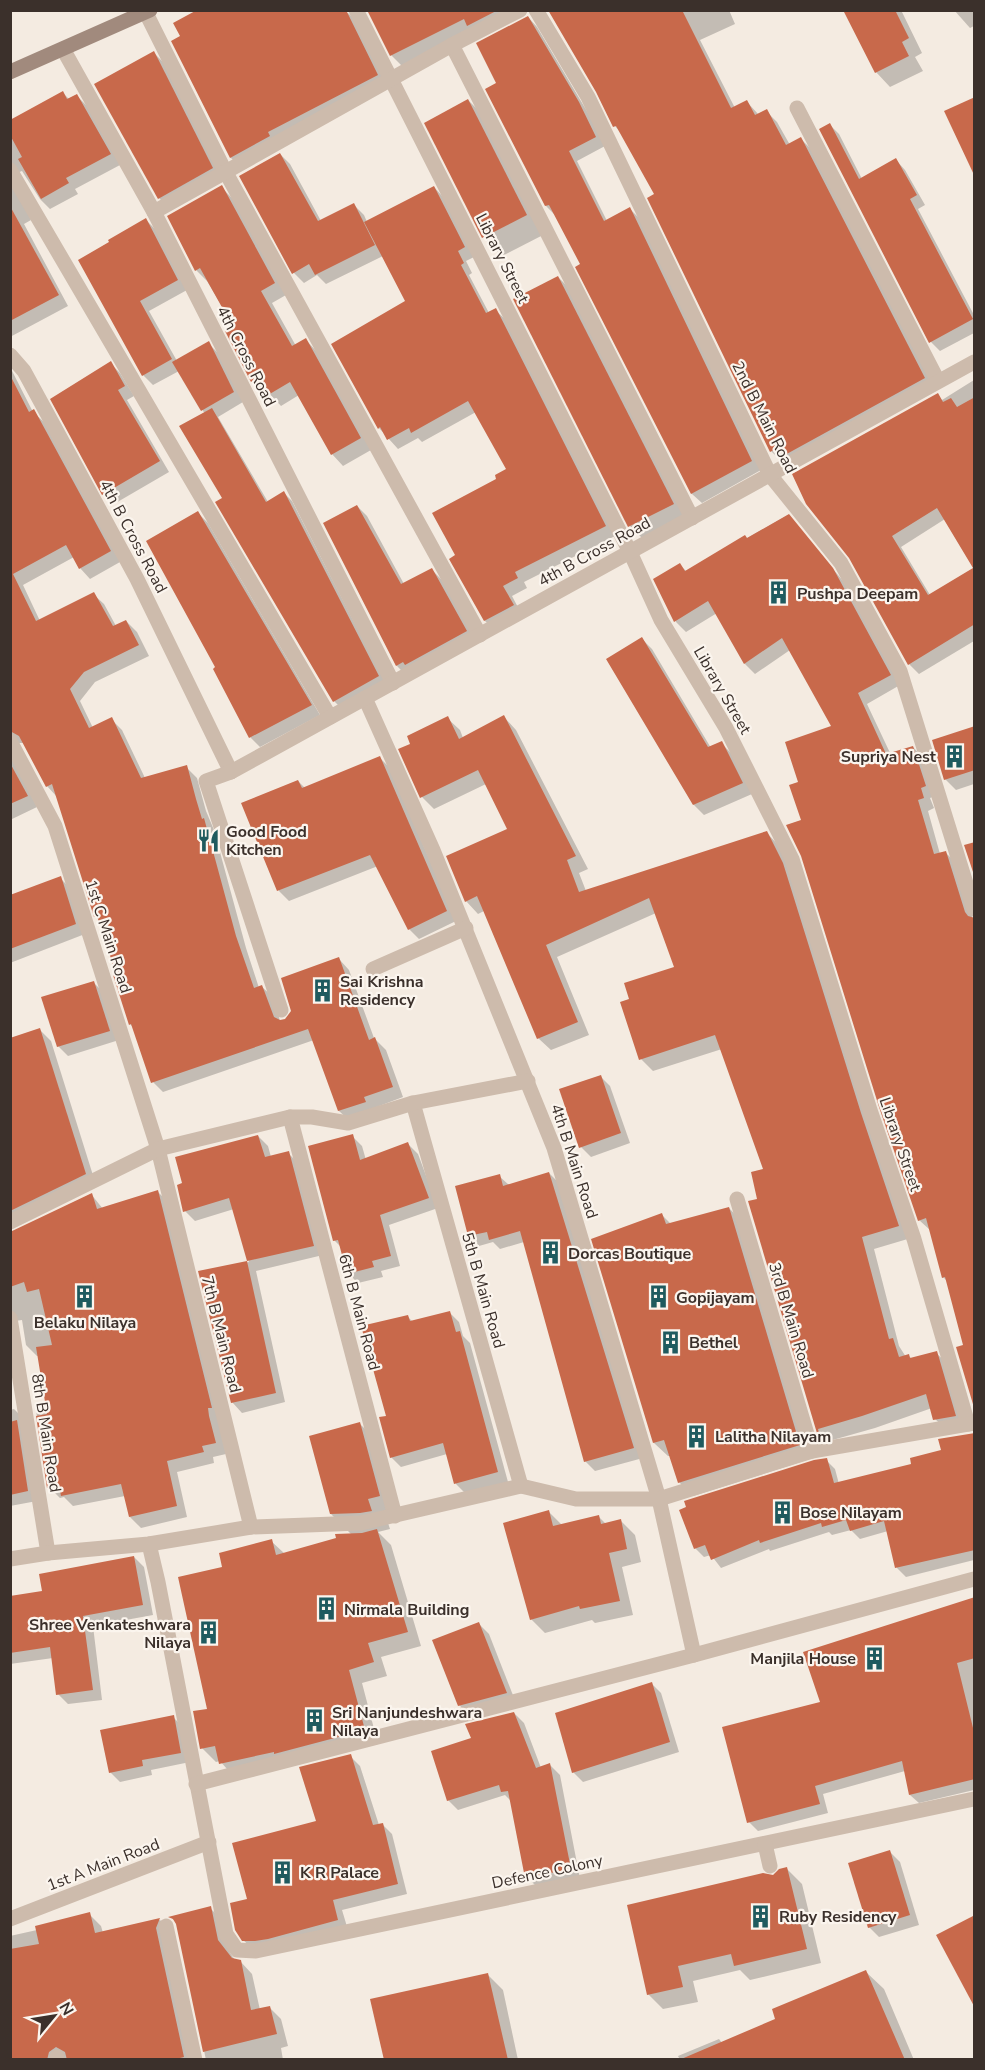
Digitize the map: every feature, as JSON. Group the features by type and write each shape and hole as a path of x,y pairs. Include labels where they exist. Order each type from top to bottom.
{"main road":[{"path":"10,72 148,11"}],"street":[{"name":"Library Street","path":"356,10 630,552 661,620 726,728 792,860 971,1424"},
{"path":"154,212 452,45 520,10"},
{"name":"2nd B Main Road","path":"536,10 588,97 770,475 842,563 900,671 975,909"},
{"path":"148,11 225,171 480,635"},
{"path":"452,45 692,518"},
{"name":"4th Cross Road","path":"63,49 154,212 393,683"},
{"path":"797,108 938,381"},
{"path":"10,170 330,717"},
{"name":"4th B Cross Road","path":"10,355 24,371 137,579 231,771"},
{"name":"4th B Cross Road","path":"281,1010 206,781 231,771 393,683 975,362"},
{"name":"4th B Main Road","path":"365,698 466,928 554,1148 659,1499 694,1655"},
{"name":"1st C Main Road","path":"10,741 55,826 158,1149"},
{"path":"373,969 466,928"},
{"path":"10,1222 158,1149 290,1117 312,1117 348,1123 413,1103 528,1081"},
{"name":"5th B Main Road","path":"413,1103 521,1486"},
{"name":"6th B Main Road","path":"290,1117 395,1516"},
{"name":"7th B Main Road","path":"158,1149 251,1527"},
{"name":"3rd B Main Road","path":"737,1200 812,1451"},
{"name":"8th B Main Road","path":"10,1318 48,1553"},
{"path":"10,1559 48,1553 149,1544 251,1527 361,1523 521,1486 576,1499 659,1499 812,1451 971,1424"},
{"path":"149,1544 209,1842"},
{"path":"196,1784 694,1655 975,1579"},
{"name":"Defence Colony","path":"209,1842 226,1934 237,1950 256,1951 975,1799"},
{"name":"1st A Main Road","path":"10,1919 209,1842"},
{"path":"765,1844 770,1866"},
{"path":"166,1926 195,2060"}],"building":[{"path":"197,10 346,10 378,75 268,132 270,136 230,158 171,41 180,36 173,23"},
{"path":"367,10 498,10 467,26 464,19 390,56"},
{"path":"548,10 682,10 731,108 747,100 755,115 767,109 786,145 801,137 925,378 783,456 779,447 770,452 647,198 654,194 616,126 613,127 596,92"},
{"path":"843,10 895,10 909,38 902,42 909,56 875,73"},
{"path":"528,16 579,102 596,137 569,151 604,221 630,207 752,461 691,494 575,267 580,264 549,205 545,206 485,89 496,83 476,43"},
{"path":"154,51 213,168 158,199 94,84"},
{"path":"63,91 67,99 77,94 111,154 66,178 69,183 41,199 18,159 22,157 10,135 10,120"},
{"path":"975,97 975,177 944,111"},
{"path":"468,99 527,215 482,238 424,123"},
{"path":"830,123 859,179 896,158 917,195 910,199 973,319 929,343 819,129"},
{"path":"280,153 318,221 354,203 375,245 315,275 309,264 292,274 239,176"},
{"path":"222,185 275,283 261,291 292,346 306,338 361,438 331,455 290,382 268,395 258,378 251,382 225,331 233,327 200,268 195,271 167,216"},
{"path":"434,186 465,247 458,251 464,263 461,265 486,313 496,308 606,526 515,572 518,578 503,586 514,605 484,621 449,559 455,555 432,513 496,479 495,475 506,469 468,401 411,433 409,428 387,440 380,427 378,429 331,344 405,301 364,222"},
{"path":"10,206 59,295 10,321"},
{"path":"146,218 178,280 140,301 172,359 142,376 78,260"},
{"path":"558,276 674,504 628,527 513,299"},
{"path":"209,341 234,392 201,411 172,362"},
{"path":"111,361 125,386 118,390 160,461 102,495 50,399"},
{"path":"10,375 29,412 34,409 111,551 79,569 66,545 13,574 36,621 94,592 113,626 126,620 139,645 84,672 70,689 89,728 112,717 141,778 187,765 236,936 254,988 262,985 274,1017 280,1020 285,1019 291,1011 281,978 339,957 369,1040 375,1037 393,1087 364,1097 366,1102 338,1111 308,1029 151,1083 131,1024 129,1025 113,975 116,974 97,916 94,917 52,784 46,787 19,736 10,731"},
{"path":"938,393 943,402 951,398 957,407 975,397 975,624 908,665 849,558 806,504 792,474","holes":["937,508 973,568 928,595 892,536"]},
{"path":"212,408 266,502 284,491 379,676 333,702 215,502 222,498 179,426"},
{"path":"357,505 401,584 432,568 467,631 405,665 403,662 396,666 323,523"},
{"path":"198,511 312,705 249,738 213,669 215,667 146,541"},
{"path":"789,514 833,568 891,675 858,693 886,754 913,746 926,786 921,788 924,798 918,800 934,854 946,851 965,912 968,916 975,918 975,1411 956,1347 963,1345 926,1218 918,1221 879,1107 801,856 786,825 801,820 789,785 798,782 785,742 831,726 782,638 744,664 708,601 674,622 653,579 680,563 685,571 745,535 747,538"},
{"path":"642,637 708,747 722,741 743,783 693,805 606,659"},
{"path":"504,715 576,856 567,860 579,892 767,831 783,863 861,1113 899,1226 862,1237 889,1339 893,1338 899,1357 909,1354 910,1358 937,1351 956,1416 933,1420 926,1394 818,1429 821,1440 819,1440 748,1201 757,1199 751,1172 763,1169 715,1035 639,1060 620,1002 629,999 624,983 674,967 649,898 546,945 578,1022 537,1039 477,896 465,902 446,856 507,829 478,770 420,798 398,749 410,744 407,736 448,716 459,739"},
{"name":"Supriya Nest","path":"975,726 975,770 944,780 932,740"},
{"path":"380,756 447,911 408,930 370,855 277,891 241,803 298,780 302,788"},
{"path":"10,763 28,796 10,804"},
{"path":"975,842 975,878 964,845"},
{"path":"61,876 76,924 10,949 10,895"},
{"path":"94,981 110,1031 57,1047 41,997"},
{"path":"40,1028 86,1174 10,1211 10,1038"},
{"path":"601,1075 621,1133 579,1148 559,1089"},
{"path":"353,1134 360,1160 408,1142 429,1198 380,1215 391,1256 372,1261 374,1267 347,1274 338,1240 333,1241 308,1146"},
{"path":"258,1135 265,1157 289,1151 314,1246 247,1261 229,1198 183,1212 177,1185 182,1183 175,1157"},
{"path":"549,1172 634,1448 584,1462 520,1231 489,1240 487,1232 468,1236 455,1186 500,1174 503,1186"},
{"path":"158,1190 212,1408 208,1408 216,1443 202,1446 204,1452 167,1461 177,1506 129,1517 121,1484 61,1496 59,1485 47,1488 36,1416 47,1414 36,1347 52,1345 39,1289 27,1292 24,1282 10,1287 10,1232 92,1193 97,1209"},
{"path":"729,1207 800,1445 678,1483 664,1440 653,1443 591,1239 662,1213 666,1224"},
{"path":"247,1261 276,1393 231,1403 198,1271"},
{"path":"450,1311 456,1332 460,1331 498,1472 454,1484 443,1443 390,1458 379,1417 386,1416 361,1326 408,1315 410,1321"},
{"path":"17,1420 28,1491 10,1495 10,1422"},
{"path":"360,1422 380,1496 368,1499 372,1511 330,1514 309,1436"},
{"path":"975,1433 975,1550 895,1568 884,1521 850,1531 846,1520 822,1527 821,1523 760,1543 759,1540 711,1560 705,1545 694,1549 679,1510 686,1507 684,1501 814,1460 827,1458 834,1483 911,1464 910,1458 941,1450 938,1439"},
{"path":"549,1510 553,1526 599,1515 601,1524 621,1519 627,1549 609,1553 620,1601 580,1609 579,1606 530,1620 503,1523"},
{"path":"377,1529 408,1632 368,1643 374,1662 349,1670 365,1730 274,1754 274,1752 219,1764 215,1746 200,1749 193,1711 207,1709 178,1577 222,1567 219,1553 272,1539 276,1555 336,1538 335,1534 362,1533"},
{"path":"134,1556 143,1605 83,1616 93,1690 56,1695 50,1647 10,1653 10,1596 42,1591 39,1574"},
{"path":"975,1597 975,1658 957,1663 975,1736 975,1779 909,1795 902,1761 815,1786 820,1804 747,1823 722,1727 820,1702 803,1652"},
{"path":"479,1622 507,1693 458,1706 432,1640"},
{"path":"652,1682 670,1742 572,1773 555,1713"},
{"path":"514,1712 536,1768 550,1763 571,1869 525,1878 508,1791 501,1792 499,1785 447,1801 431,1751 471,1738 465,1724"},
{"path":"174,1715 181,1753 142,1760 143,1766 109,1773 100,1730"},
{"path":"351,1754 373,1825 383,1823 398,1884 333,1900 338,1920 268,1939 242,1941 235,1930 230,1903 247,1899 232,1843 316,1821 299,1767"},
{"path":"890,1850 910,1915 868,1928 848,1863"},
{"path":"787,1867 807,1949 734,1966 731,1954 678,1966 683,1987 647,1995 627,1905 763,1873 773,1875 779,1869"},
{"path":"211,1906 218,1940 232,1958 241,1960 251,2010 270,2006 277,2034 203,2052 176,1924 168,1917"},
{"path":"90,1912 95,1933 160,1918 156,1928 184,2057 172,2060 67,2060 65,2052 56,2047 49,2052 47,2060 10,2060 10,1949 39,1944 35,1926"},
{"path":"975,1915 975,2008 936,1935"},
{"path":"866,1970 905,2060 679,2060 775,2019 772,2009"},
{"path":"488,1973 508,2060 384,2060 370,1999"}],"place":[{"name":"Pushpa Deepam","path":"779,593"},
{"name":"Supriya Nest","path":"954,756"},
{"name":"Good Food Kitchen","path":"208,840"},
{"name":"Sai Krishna Residency","path":"322,990"},
{"name":"Dorcas Boutique","path":"550,1253"},
{"name":"Belaku Nilaya","path":"85,1297"},
{"name":"Gopijayam","path":"658,1297"},
{"name":"Bethel","path":"671,1342"},
{"name":"Lalitha Nilayam","path":"697,1436"},
{"name":"Bose Nilayam","path":"782,1512"},
{"name":"Nirmala Building","path":"326,1609"},
{"name":"Shree Venkateshwara Nilaya","path":"209,1633"},
{"name":"Manjila House","path":"874,1658"},
{"name":"Sri Nanjundeshwara Nilaya","path":"314,1721"},
{"name":"K R Palace","path":"282,1872"},
{"name":"Ruby Residency","path":"761,1916"}]}
